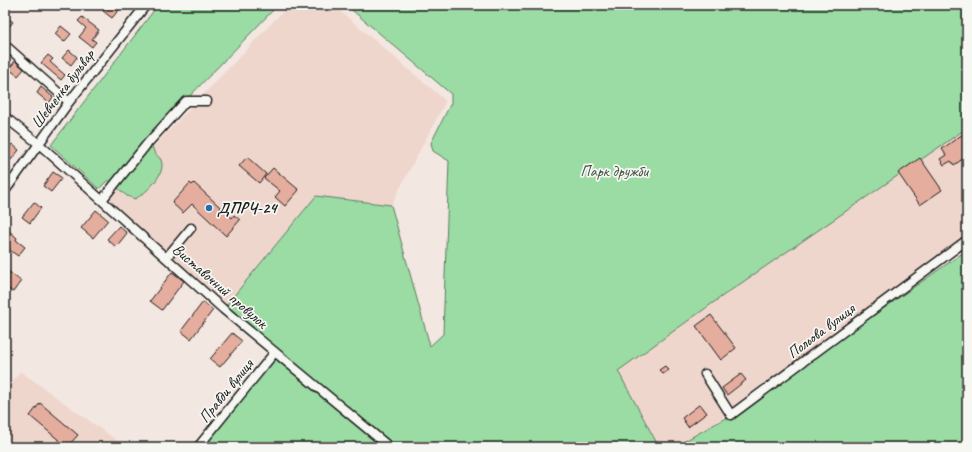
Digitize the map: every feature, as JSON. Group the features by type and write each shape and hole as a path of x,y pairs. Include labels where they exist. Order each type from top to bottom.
{"street":[{"name":"Шевченка бульвар","path":"5,191 69,102 146,5"},
{"path":"5,46 69,102"},
{"path":"102,200 147,144 186,101 207,101"},
{"name":"Виставочний провулок","path":"5,117 39,144 223,309 387,445"},
{"path":"166,258 191,228"},
{"name":"Польова вулиця","path":"705,374 731,415 967,240"},
{"name":"Правди вулиця","path":"198,447 275,352"}],"shaded area":[{"path":"289,5 333,5 446,101 391,205 316,196 223,309 102,200"},
{"path":"967,120 967,240 731,415 674,447 659,447 611,357"},
{"path":"20,371 126,447 5,447 5,393"}],"green space":[{"path":"158,5 278,5 152,135 153,149 161,160 161,171 150,188 135,199 127,196 108,180 99,189 51,145"},
{"name":"Парк дружби","path":"346,5 967,5 967,128 724,295 618,371 659,447 199,447 275,352 223,309 316,196 391,205 430,346 443,334 449,161 433,151 431,143 451,103 451,94"},
{"path":"967,250 967,447 674,447 731,415"}],"building":[{"path":"108,5 118,5 121,7 112,18 103,11"},
{"path":"5,16 13,22 8,28 5,26"},
{"path":"82,17 99,30 92,39 96,42 92,47 79,37 86,28 78,21"},
{"path":"61,26 71,34 64,42 55,34"},
{"path":"69,50 77,57 71,65 62,58"},
{"path":"48,55 53,59 50,62 65,75 61,80 41,63"},
{"path":"15,61 24,69 18,76 9,69"},
{"path":"41,87 53,97 49,103 37,93"},
{"path":"967,131 967,156 954,165 951,161 944,165 940,159 946,155 942,149"},
{"path":"12,144 19,150 11,160 5,155 5,153"},
{"path":"247,157 266,174 259,183 239,166"},
{"path":"920,158 942,190 920,205 898,173"},
{"path":"273,168 299,190 285,206 275,197 280,191 264,178"},
{"path":"53,172 62,178 51,192 43,186"},
{"name":"ДПРЧ-24","path":"190,183 192,185 194,183 232,218 234,215 240,220 226,236 192,204 183,213 172,203"},
{"path":"34,202 41,208 30,223 22,217"},
{"path":"96,210 108,220 93,238 81,228"},
{"path":"119,226 127,233 116,247 107,239"},
{"path":"8,230 17,238 16,240 25,247 18,256 8,249 5,253 5,234"},
{"path":"5,269 21,281 13,292 5,287"},
{"path":"172,272 184,281 162,310 150,301"},
{"path":"203,302 213,310 191,339 181,331"},
{"path":"711,315 736,348 721,360 696,326"},
{"path":"232,333 242,341 220,367 210,359"},
{"path":"665,366 669,370 663,374 659,370"},
{"path":"741,374 746,380 727,395 722,388"},
{"path":"40,403 78,435 67,447 30,416"},
{"path":"700,404 707,413 688,427 682,418"}],"place":[{"name":"ДПРЧ-24","path":"209,208"}]}
